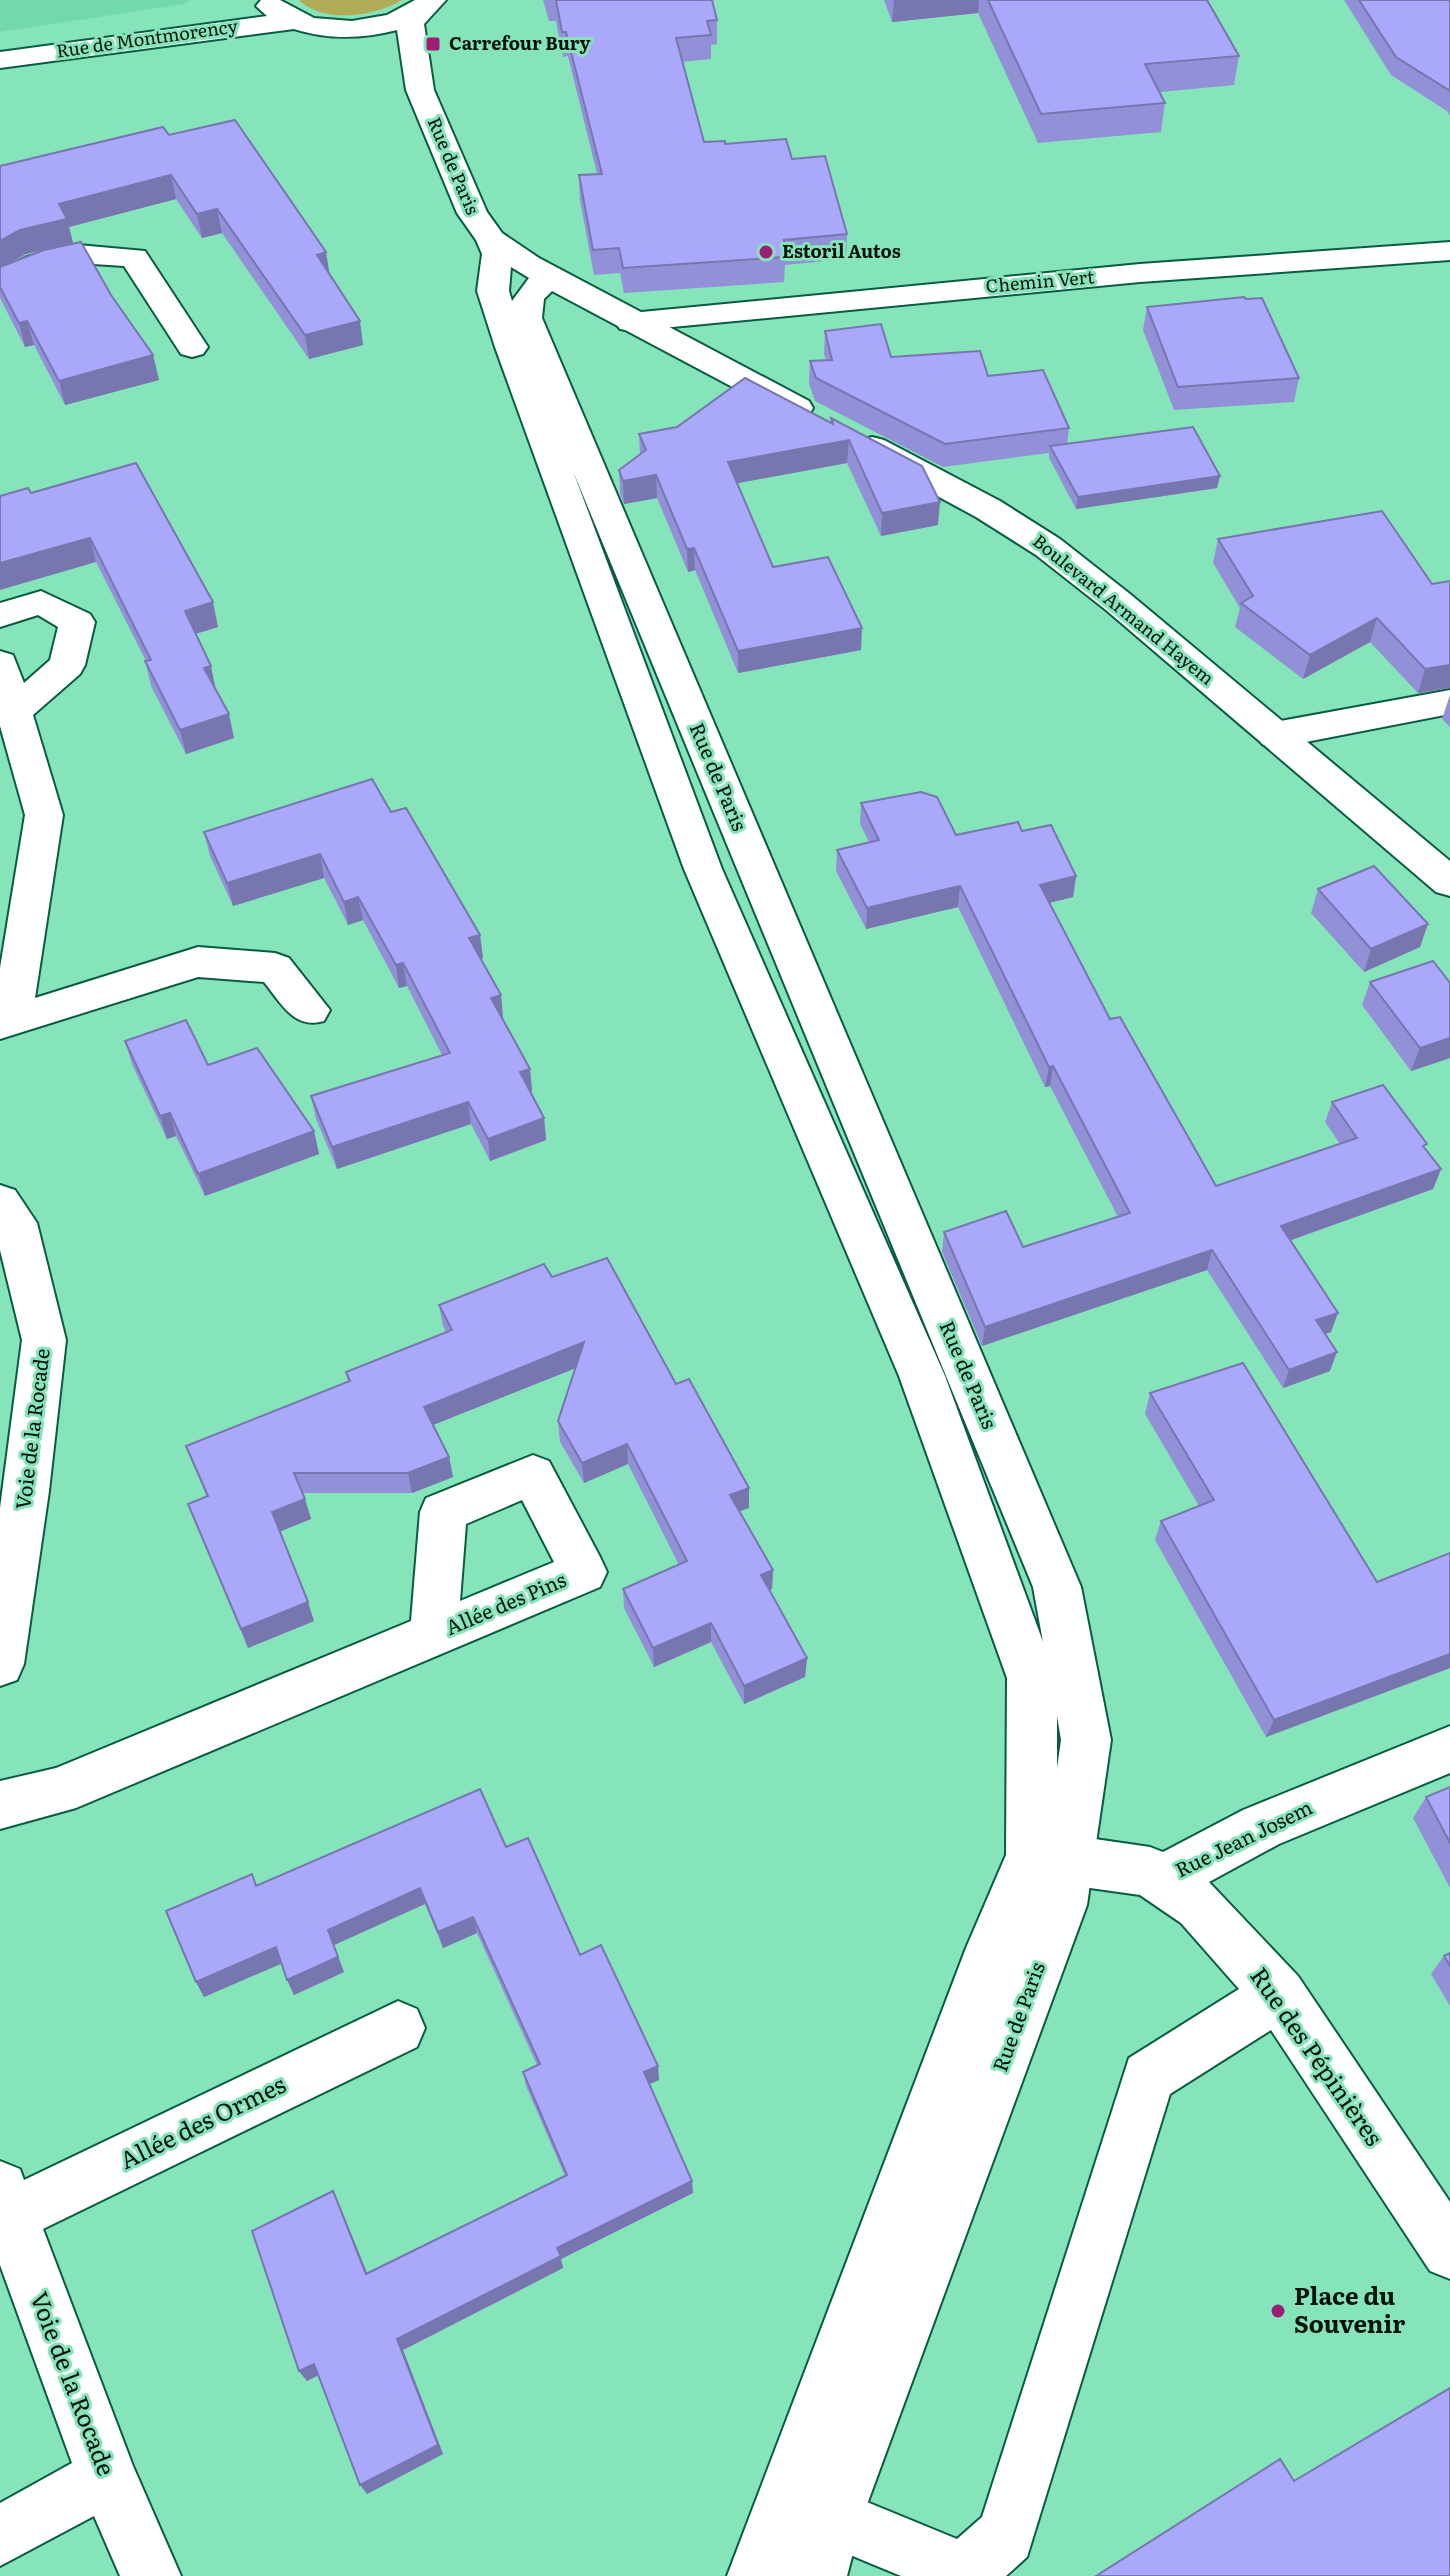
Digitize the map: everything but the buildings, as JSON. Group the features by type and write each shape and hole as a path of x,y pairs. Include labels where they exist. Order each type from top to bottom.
{"main road":[{"path":"266,0 279,13 294,21 331,28 376,26 428,4"},
{"path":"0,45 184,19 232,3"},
{"name":"Rue de Paris","path":"428,4 410,24 420,90 472,213 491,239 497,254 493,291 511,347 697,854 922,1376 1032,1678 1051,1858 1061,1905 809,2509 757,2576"},
{"name":"Rue de Montmorency","path":"0,60 294,21"},
{"name":"Rue de Paris","path":"331,28 386,58 420,90"},
{"name":"Rue de Paris","path":"491,239 549,278 530,293 525,306 526,318 1057,1587 1086,1740 1051,1858"},
{"name":"Chemin Vert","path":"631,322 1140,273 1450,251"},
{"path":"0,281 38,264 78,254 134,258 192,347"},
{"name":"Boulevard Armand Hayem","path":"549,278 988,509 1048,547 1118,602 1450,882"},
{"path":"0,615 41,602 77,622 67,665 15,711"},
{"path":"0,663 44,815 6,1021 198,962 275,968 310,1010"},
{"path":"1275,735 1450,702"},
{"name":"Voie de la Rocade","path":"0,1202 15,1223 44,1340 26,1491 0,1664"},
{"name":"Allée des Pins","path":"0,1805 58,1791 434,1634"},
{"name":"Rue Jean Josem","path":"1051,1858 1150,1872 1164,1879 1261,1827 1450,1749"},
{"name":"Rue des Pépinières","path":"1164,1879 1199,1905 1279,1995 1450,2251"},
{"path":"809,2509 965,2572 1006,2536 1148,2077 1279,1995"},
{"name":"Allée des Ormes","path":"4,2203 398,2028"},
{"name":"Voie de la Rocade","path":"4,2203 107,2476 151,2576"},
{"path":"0,2536 107,2476"},
{"name":"Rue de Paris","path":"809,2509 817,2576"}],"shaded area":[{"path":"0,0 189,0 184,4 0,32"},
{"path":"299,0 402,0 364,14 336,15 322,13"}],"place":[{"name":"Carrefour Bury","path":"433,44"},
{"name":"Estoril Autos","path":"766,252"},
{"name":"Place du Souvenir","path":"1278,2311"}]}
